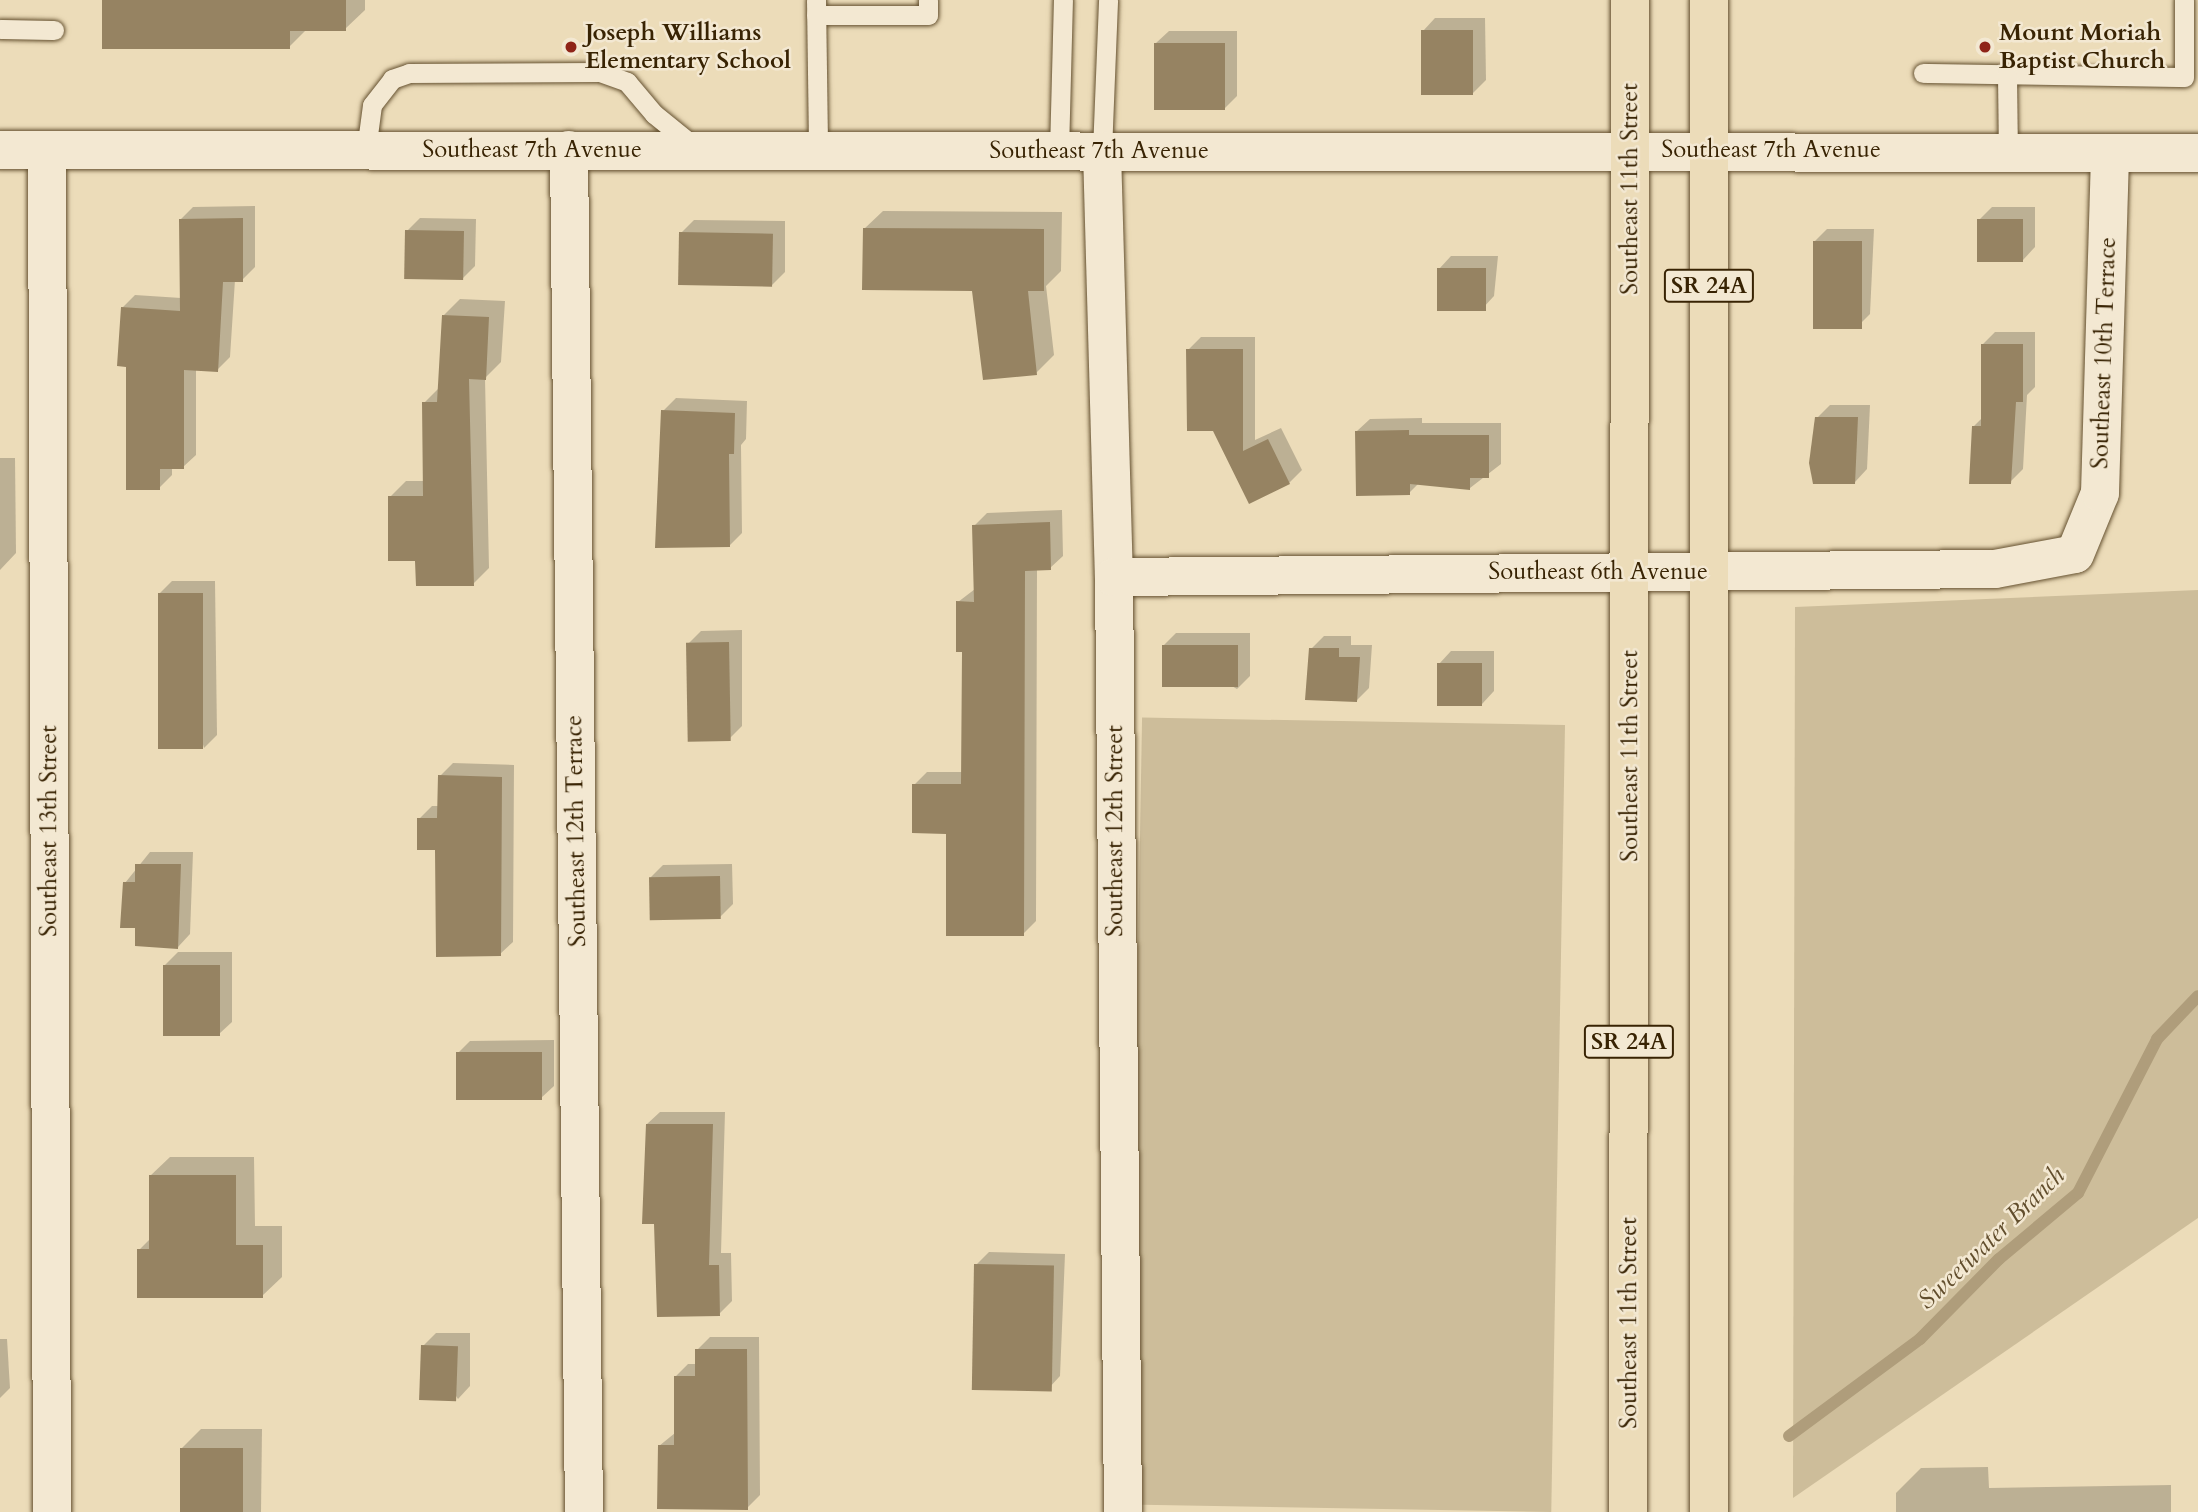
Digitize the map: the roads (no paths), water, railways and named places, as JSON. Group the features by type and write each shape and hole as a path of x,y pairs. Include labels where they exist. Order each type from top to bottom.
{"highway":[{"name":"Southeast 11th Street","path":"1628,1512 1630,0"},
{"name":"SR 24A","path":"1709,0 1709,1512"}],"street":[{"name":"Southeast 7th Avenue","path":"0,149 1709,150 2198,153"},
{"name":"Southeast 13th Street","path":"47,150 52,1512"},
{"name":"Southeast 12th Terrace","path":"569,150 584,1512"},
{"name":"Southeast 12th Street","path":"1102,151 1114,577 1123,1512"},
{"name":"Southeast 10th Terrace","path":"2077,549 2100,492 2110,153"},
{"name":"Southeast 6th Avenue","path":"1114,577 1995,569 2075,554 2077,549"}],"lane":[{"path":"818,151 816,8 928,15 928,0"},
{"path":"1059,151 1063,0"},
{"path":"1102,151 1108,0"},
{"path":"1923,73 2184,77 2184,0"},
{"path":"0,29 54,30"},
{"path":"366,150 372,105 392,79 401,76 600,72 627,82 654,114 700,151"},
{"path":"2007,75 2008,152"}],"waterway":[{"name":"Sweetwater Branch","path":"1789,1436 1920,1339 1999,1259 2078,1193 2157,1039 2198,996"}],"place":[{"name":"Joseph Williams Elementary School","path":"571,47"},
{"name":"Mount Moriah Baptist Church","path":"1985,47"}]}
